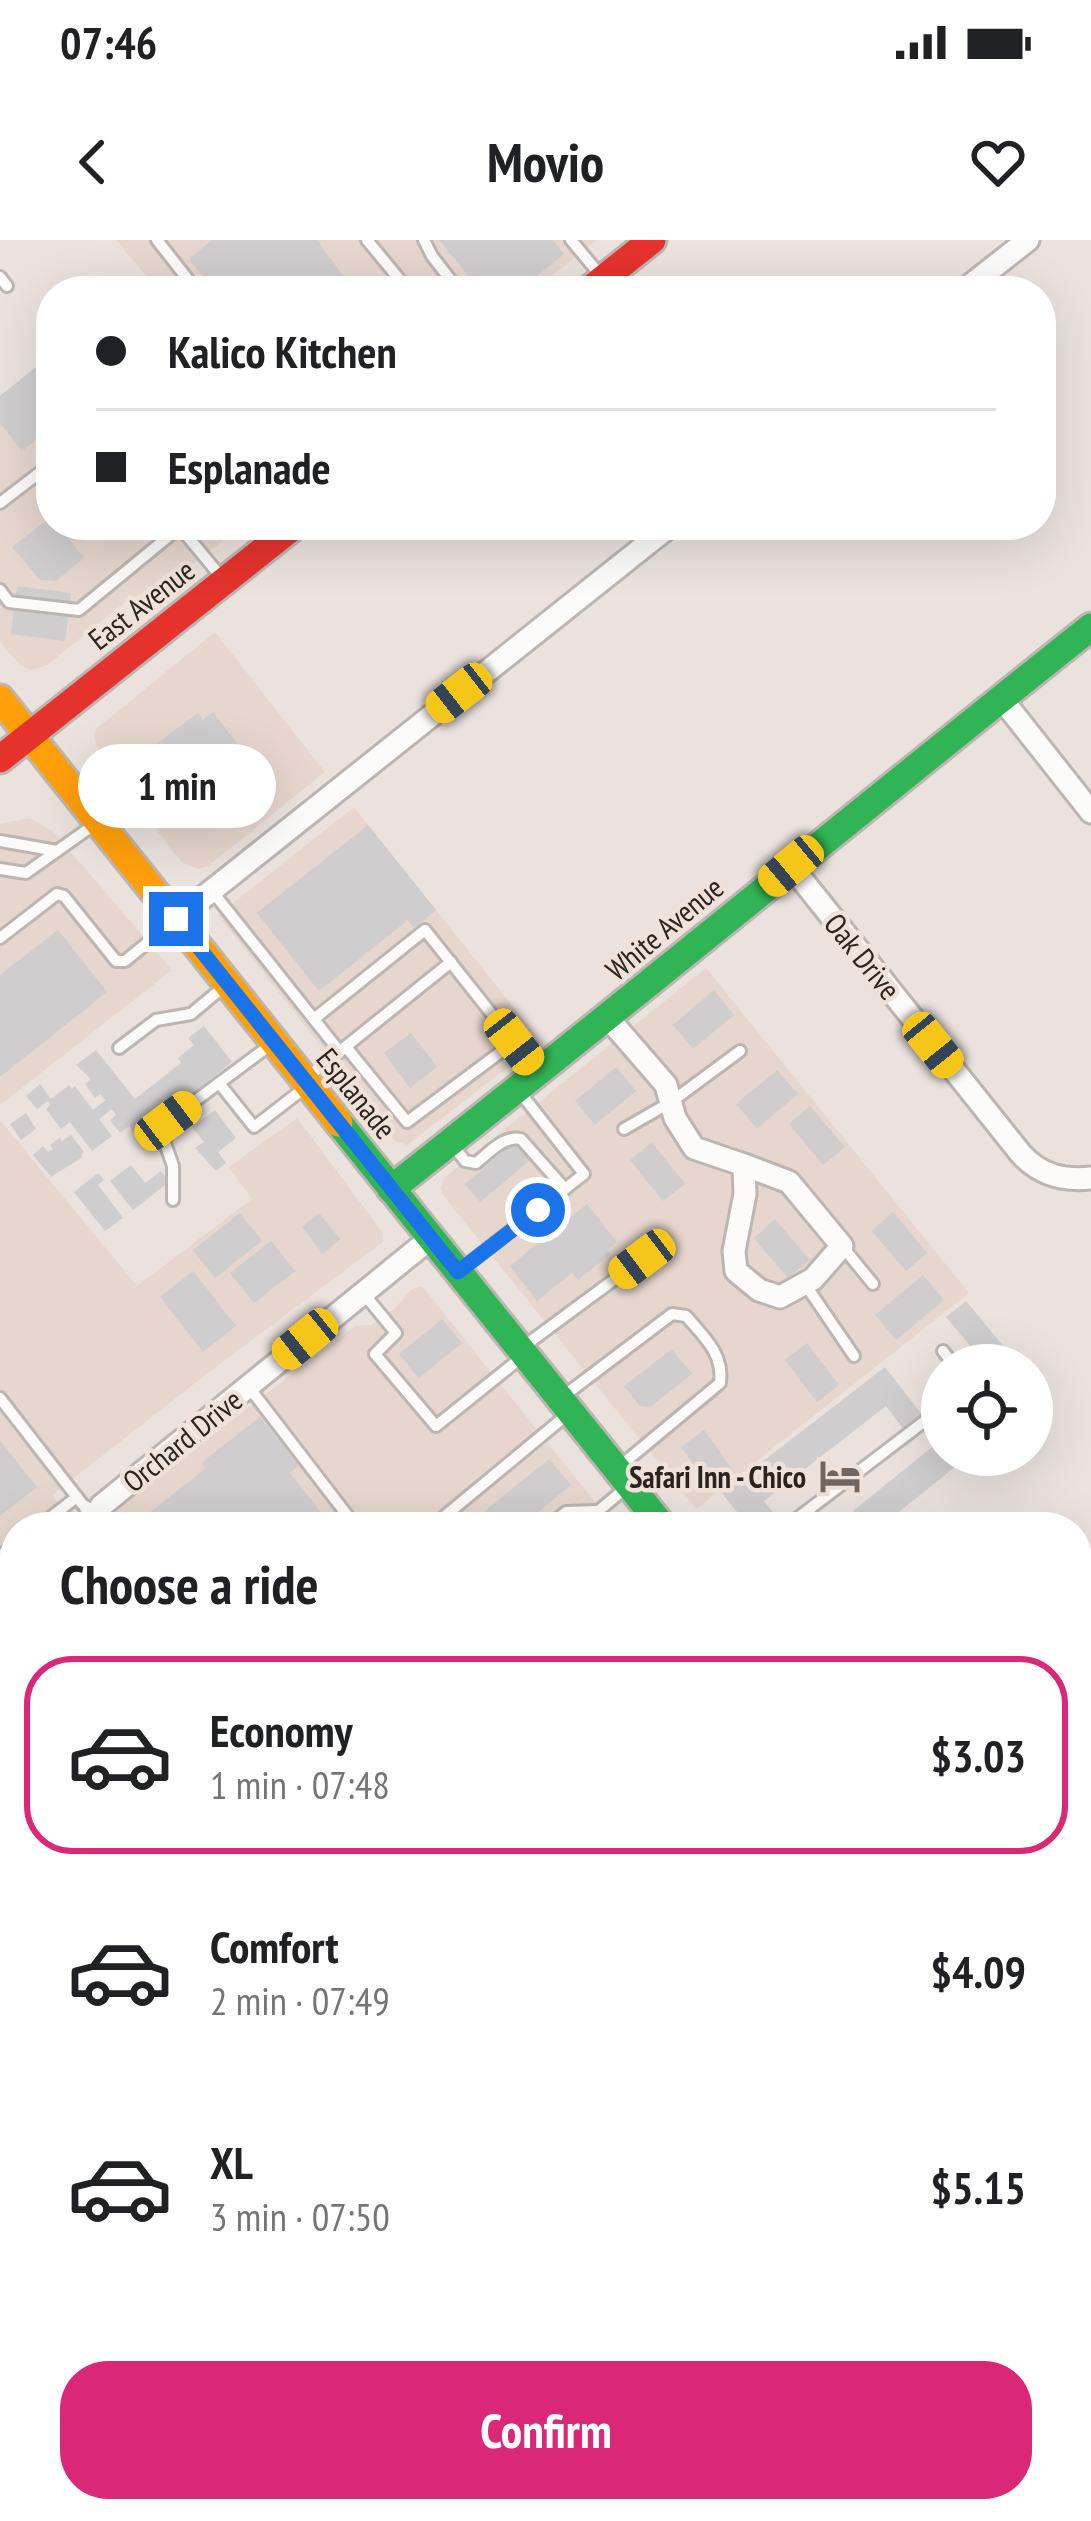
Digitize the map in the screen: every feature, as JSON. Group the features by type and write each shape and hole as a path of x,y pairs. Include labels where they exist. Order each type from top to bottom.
{"main road":[{"path":"607,276 652,240"},
{"name":"East Avenue","path":"0,759 276,540"},
{"name":"White Avenue","path":"391,1189 1091,627"},
{"name":"Esplanade","path":"0,699 651,1512"}],"street":[{"path":"982,276 1028,240"},
{"path":"176,919 652,540"},
{"path":"1001,698 1091,812"},
{"name":"Oak Drive","path":"791,866 1030,1165 1056,1177 1091,1178"},
{"path":"608,1018 666,1085 675,1118 694,1148 744,1165 789,1182 842,1246 805,1284 780,1297 759,1290 736,1271 744,1165"},
{"name":"Orchard Drive","path":"90,1509 431,1238"}],"lane":[{"path":"157,240 185,276"},
{"path":"367,240 397,276"},
{"path":"424,240 447,276"},
{"path":"571,240 591,276"},
{"path":"0,481 5,499 36,475"},
{"path":"0,590 9,602 79,610 162,540"},
{"path":"190,540 224,581"},
{"path":"0,869 26,873 98,822"},
{"path":"0,841 57,851"},
{"path":"212,891 314,1019 406,1122 514,1042"},
{"path":"0,938 57,894 64,896 116,961 125,961 176,919"},
{"path":"314,1019 424,930 514,1042 527,1080 584,1174 458,1272"},
{"path":"219,1083 254,1127 452,962"},
{"path":"119,1048 156,1020 191,1014 228,983"},
{"path":"173,1200 173,1166 163,1137 168,1121 274,1042"},
{"path":"624,1129 740,1052"},
{"path":"450,1142 465,1161 476,1163 506,1140 521,1139 565,1189"},
{"path":"842,1246 873,1284"},
{"path":"363,1293 396,1333 375,1354 436,1426 642,1259"},
{"path":"805,1284 854,1356"},
{"path":"449,1512 672,1314 686,1316 718,1355 720,1383 622,1477 598,1511 566,1512"},
{"path":"248,1386 345,1512"},
{"path":"0,1398 90,1509"},
{"path":"805,1512 921,1424"}],"shaded area":[{"path":"116,240 597,240 552,276 146,276"},
{"path":"36,367 36,540 223,540 175,579 129,599 47,665 31,670 20,665 0,642 0,396"},
{"path":"215,632 325,772 208,866 198,869 184,864 173,852 97,748 94,736 96,729"},
{"path":"354,807 541,1042 407,1145 395,1141 218,915"},
{"path":"29,818 52,830 172,970 0,1105 0,824"},
{"path":"706,968 969,1293 696,1509 441,1188 444,1178"},
{"path":"297,1118 383,1233 383,1242 52,1495 64,1512 0,1512 0,1120 137,1286 252,1199 229,1167"},
{"path":"422,1286 603,1512 112,1512 355,1326 371,1325 394,1309 412,1289"}],"building":[{"path":"212,240 317,240 343,276 202,276 189,259"},
{"path":"439,240 553,240 564,254 537,276 469,276"},
{"path":"36,367 36,440 22,451 0,423 0,396"},
{"path":"36,529 36,540 70,540 84,558 56,581 40,580 12,547"},
{"path":"17,586 71,593 65,641 11,634"},
{"path":"213,712 248,758 193,800 152,747 198,713 203,720"},
{"path":"368,825 436,910 414,928 408,920 319,991 257,913"},
{"path":"58,930 107,992 0,1077 0,975"},
{"path":"714,990 734,1015 693,1049 673,1025"},
{"path":"204,1026 232,1062 137,1136 129,1126 120,1133 110,1120 116,1115 112,1109 99,1119 112,1136 92,1151 70,1122 61,1129 46,1109 48,1101 37,1109 26,1096 40,1084 51,1099 69,1085 75,1086 93,1110 106,1100 100,1094 95,1098 85,1084 91,1079 76,1065 96,1050 135,1099 181,1063 178,1058 194,1045 188,1038"},
{"path":"411,1033 437,1067 410,1088 384,1053"},
{"path":"616,1067 636,1091 595,1125 575,1101"},
{"path":"777,1070 798,1094 757,1129 736,1104"},
{"path":"810,1106 845,1147 823,1165 789,1124"},
{"path":"215,1110 236,1138 218,1152 226,1163 216,1171 195,1148 204,1142 192,1127"},
{"path":"26,1113 36,1129 21,1140 10,1124"},
{"path":"71,1135 83,1157 51,1177 33,1155 43,1146 48,1152 53,1149 50,1145"},
{"path":"516,1141 532,1159 480,1202 465,1184"},
{"path":"652,1142 685,1184 663,1201 630,1160"},
{"path":"131,1165 145,1183 161,1171 169,1182 133,1210 110,1181"},
{"path":"98,1173 104,1180 98,1185 123,1218 105,1231 74,1192"},
{"path":"587,1204 617,1242 607,1250 610,1254 578,1280 572,1273 537,1301 510,1266"},
{"path":"893,1212 927,1253 906,1271 872,1231"},
{"path":"240,1213 262,1241 215,1278 193,1250"},
{"path":"319,1213 340,1239 323,1254 302,1227"},
{"path":"775,1219 810,1260 788,1278 754,1238"},
{"path":"271,1241 295,1271 254,1303 230,1273"},
{"path":"193,1271 236,1326 203,1352 160,1297"},
{"path":"923,1275 944,1300 896,1340 875,1315"},
{"path":"966,1301 1002,1344 968,1344 946,1317"},
{"path":"442,1319 462,1343 419,1378 399,1354"},
{"path":"807,1343 839,1385 817,1402 785,1360"},
{"path":"672,1349 692,1374 650,1407 640,1406 624,1386"},
{"path":"885,1367 921,1413 904,1430 886,1406 764,1501 773,1512 737,1512 722,1493"},
{"path":"260,1417 299,1465 290,1473 321,1512 150,1512 206,1468 201,1463"},
{"path":"704,1430 735,1473 712,1490 681,1447"},
{"path":"0,1441 37,1487 0,1512"},
{"path":"921,1456 921,1476 944,1476 899,1512 854,1512"},
{"path":"549,1459 571,1485 538,1512 484,1512"}],"traffic: fast":[{"path":"391,1189 1091,627"},
{"path":"339,1123 651,1512"}],"traffic: slow":[{"path":"0,699 339,1123"}],"traffic: jam":[{"path":"607,276 652,240"},
{"path":"0,759 276,540"}],"place":[{"name":"Safari Inn - Chico","path":"840,1476"}],"route":[{"path":"176,919 458,1272 538,1210"}]}
